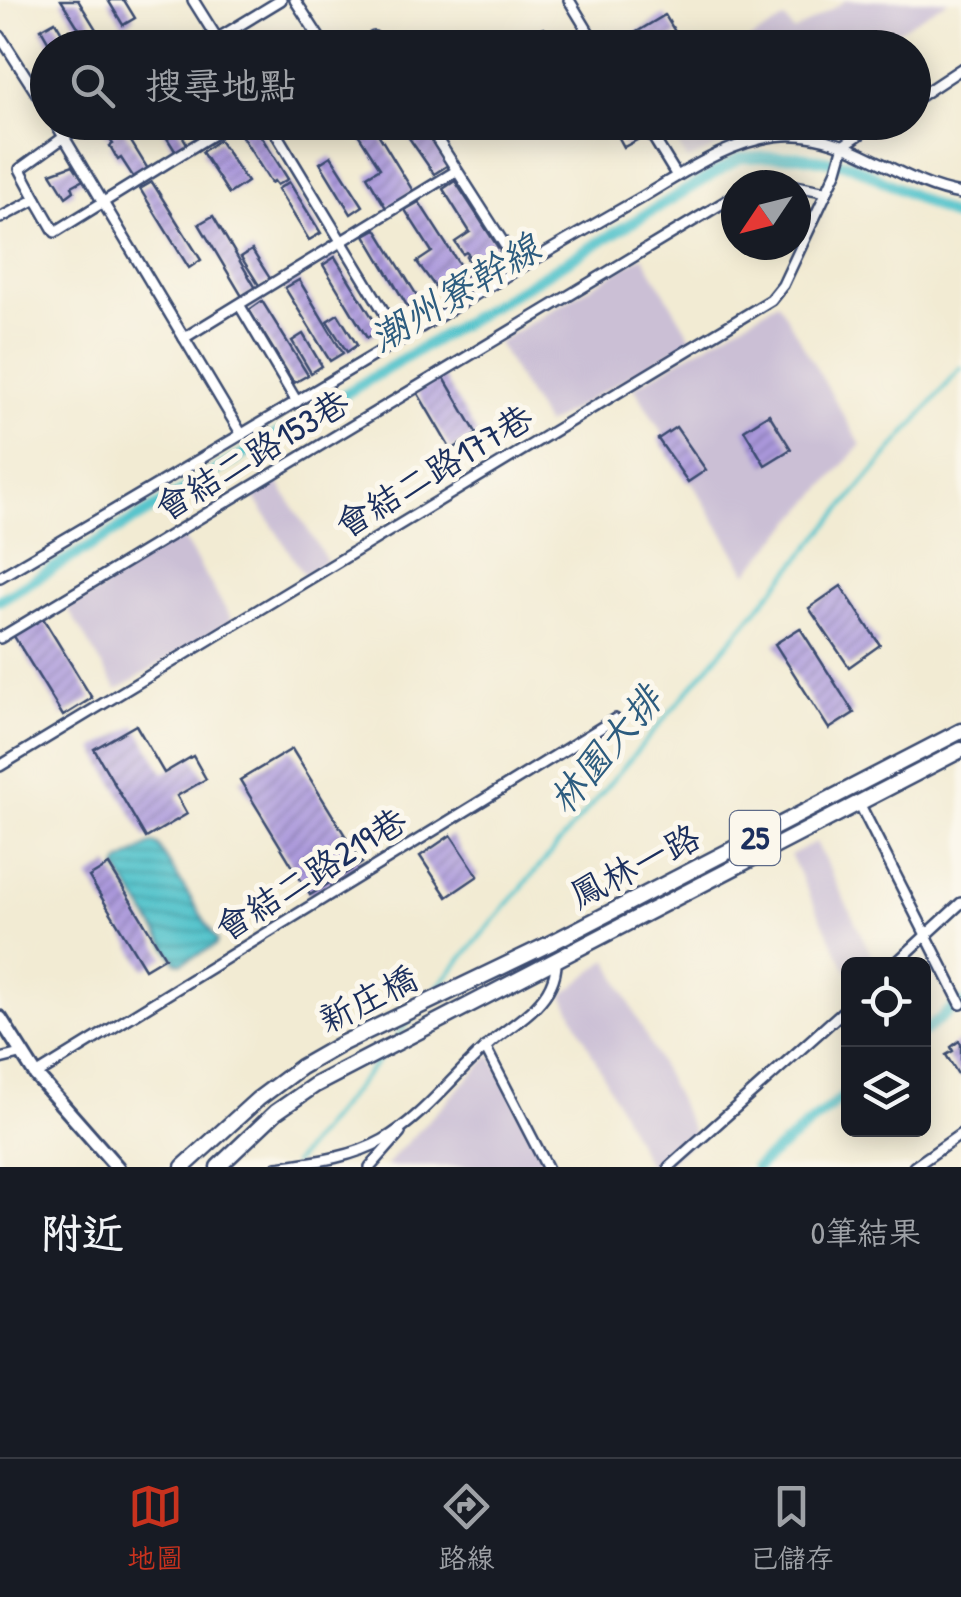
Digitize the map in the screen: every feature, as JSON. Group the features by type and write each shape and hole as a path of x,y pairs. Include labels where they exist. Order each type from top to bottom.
{"main road":[{"name":"鳳林一路","path":"552,951 961,731"},
{"name":"鳳林一路","path":"552,951 961,750"},
{"name":"新庄橋","path":"184,1167 258,1099 301,1067 344,1043 552,951"},
{"name":"新庄橋","path":"218,1167 276,1112 316,1084 552,951"}],"street":[{"path":"193,0 212,30"},
{"path":"239,30 282,0"},
{"path":"294,0 314,30"},
{"path":"569,0 587,30"},
{"path":"0,36 30,83"},
{"path":"931,89 961,69"},
{"path":"62,140 20,169 55,232 205,140"},
{"path":"66,140 242,434"},
{"path":"280,140 400,340"},
{"path":"437,140 506,247"},
{"path":"655,140 677,176"},
{"path":"0,577 677,176 734,148 764,140"},
{"path":"816,140 927,188 961,194"},
{"path":"843,150 856,140"},
{"name":"會結二路177巷","path":"0,766 771,300 784,286 843,150"},
{"path":"184,338 456,171"},
{"path":"811,189 826,192"},
{"path":"0,218 36,199"},
{"name":"會結二路153巷","path":"0,638 721,204"},
{"path":"240,306 296,402"},
{"name":"會結二路219巷","path":"36,1075 615,719"},
{"path":"859,802 961,1004"},
{"path":"902,957 961,903"},
{"path":"370,1167 408,1123 485,1048 536,1006 551,986 557,968 552,951"},
{"path":"670,1167 841,1013"},
{"path":"0,1018 36,1075 118,1167"},
{"path":"485,1048 548,1167"},
{"path":"0,1059 20,1054"},
{"path":"278,1167 326,1164 380,1142 408,1123"},
{"path":"914,1167 961,1134"}],"shaded area":[{"path":"846,0 949,0 899,30 797,30"},
{"path":"785,19 793,30 767,30"},
{"path":"675,140 732,140 688,160"},
{"path":"643,256 692,339 546,425 497,343"},
{"path":"778,302 861,445 747,573 634,387"},
{"path":"275,477 327,561 304,575 251,492"},
{"path":"180,533 232,620 117,690 68,609 105,587 101,580"},
{"path":"816,842 873,957 841,960 790,855"},
{"path":"608,959 697,1139 661,1167 649,1167 563,995"},
{"path":"491,1055 548,1167 385,1167 396,1154"}],"water":[{"path":"153,843 158,845 217,941 215,946 182,963 176,962 117,868"}],"building":[{"path":"61,0 78,0 96,30 80,30"},
{"path":"108,0 124,0 135,18 123,25"},
{"path":"665,15 674,30 640,30"},
{"path":"55,21 60,30 42,30"},
{"path":"110,140 130,140 148,169 134,178 121,158 118,160 110,146"},
{"path":"168,140 185,140 189,147 177,154"},
{"path":"219,140 247,182 229,194 202,152"},
{"path":"244,140 263,140 288,179 277,185 271,183"},
{"path":"362,140 382,140 413,191 386,208 367,176 380,168"},
{"path":"410,140 432,140 448,165 434,174"},
{"path":"331,156 363,206 351,214 320,163"},
{"path":"73,165 83,180 72,186 74,191 66,197 51,173"},
{"path":"455,181 501,252 474,269 466,257 469,255 463,254 455,242 470,232 443,189"},
{"path":"152,182 201,260 189,268 140,189"},
{"path":"289,182 321,233 309,240 278,189"},
{"path":"419,202 466,275 439,292 417,262 432,252 405,210"},
{"path":"213,216 257,290 243,298 199,224"},
{"path":"376,229 421,302 409,309 365,235"},
{"path":"252,250 271,280 260,287 241,257"},
{"path":"335,257 380,330 367,338 323,265"},
{"path":"299,280 343,353 330,361 285,288"},
{"path":"262,301 308,375 294,383 249,310"},
{"path":"338,314 357,345 347,352 327,321"},
{"path":"303,334 322,366 311,373 292,341"},
{"path":"443,376 477,434 451,450 417,392"},
{"path":"769,414 791,449 765,465 744,430"},
{"path":"676,427 706,470 688,482 658,439"},
{"path":"841,586 880,645 849,667 809,608"},
{"path":"41,615 92,698 63,716 12,633"},
{"path":"800,628 854,713 829,729 775,644"},
{"path":"136,725 164,773 193,756 206,779 177,796 187,814 146,838 94,749"},
{"path":"292,749 362,863 310,895 240,780"},
{"path":"451,835 478,876 447,897 420,856"},
{"path":"109,865 165,957 145,969 89,877"},
{"path":"959,1041 961,1044 961,1079 946,1055"}],"waterway":[{"name":"潮州寮幹線","path":"0,600 740,158 798,156 852,165 961,220"},
{"name":"林園大排","path":"430,996 961,368"},
{"path":"931,1026 959,1003"},
{"name":"林園大排","path":"398,1035 414,1015"},
{"name":"林園大排","path":"294,1163 380,1058"},
{"path":"756,1167 841,1099"}]}
